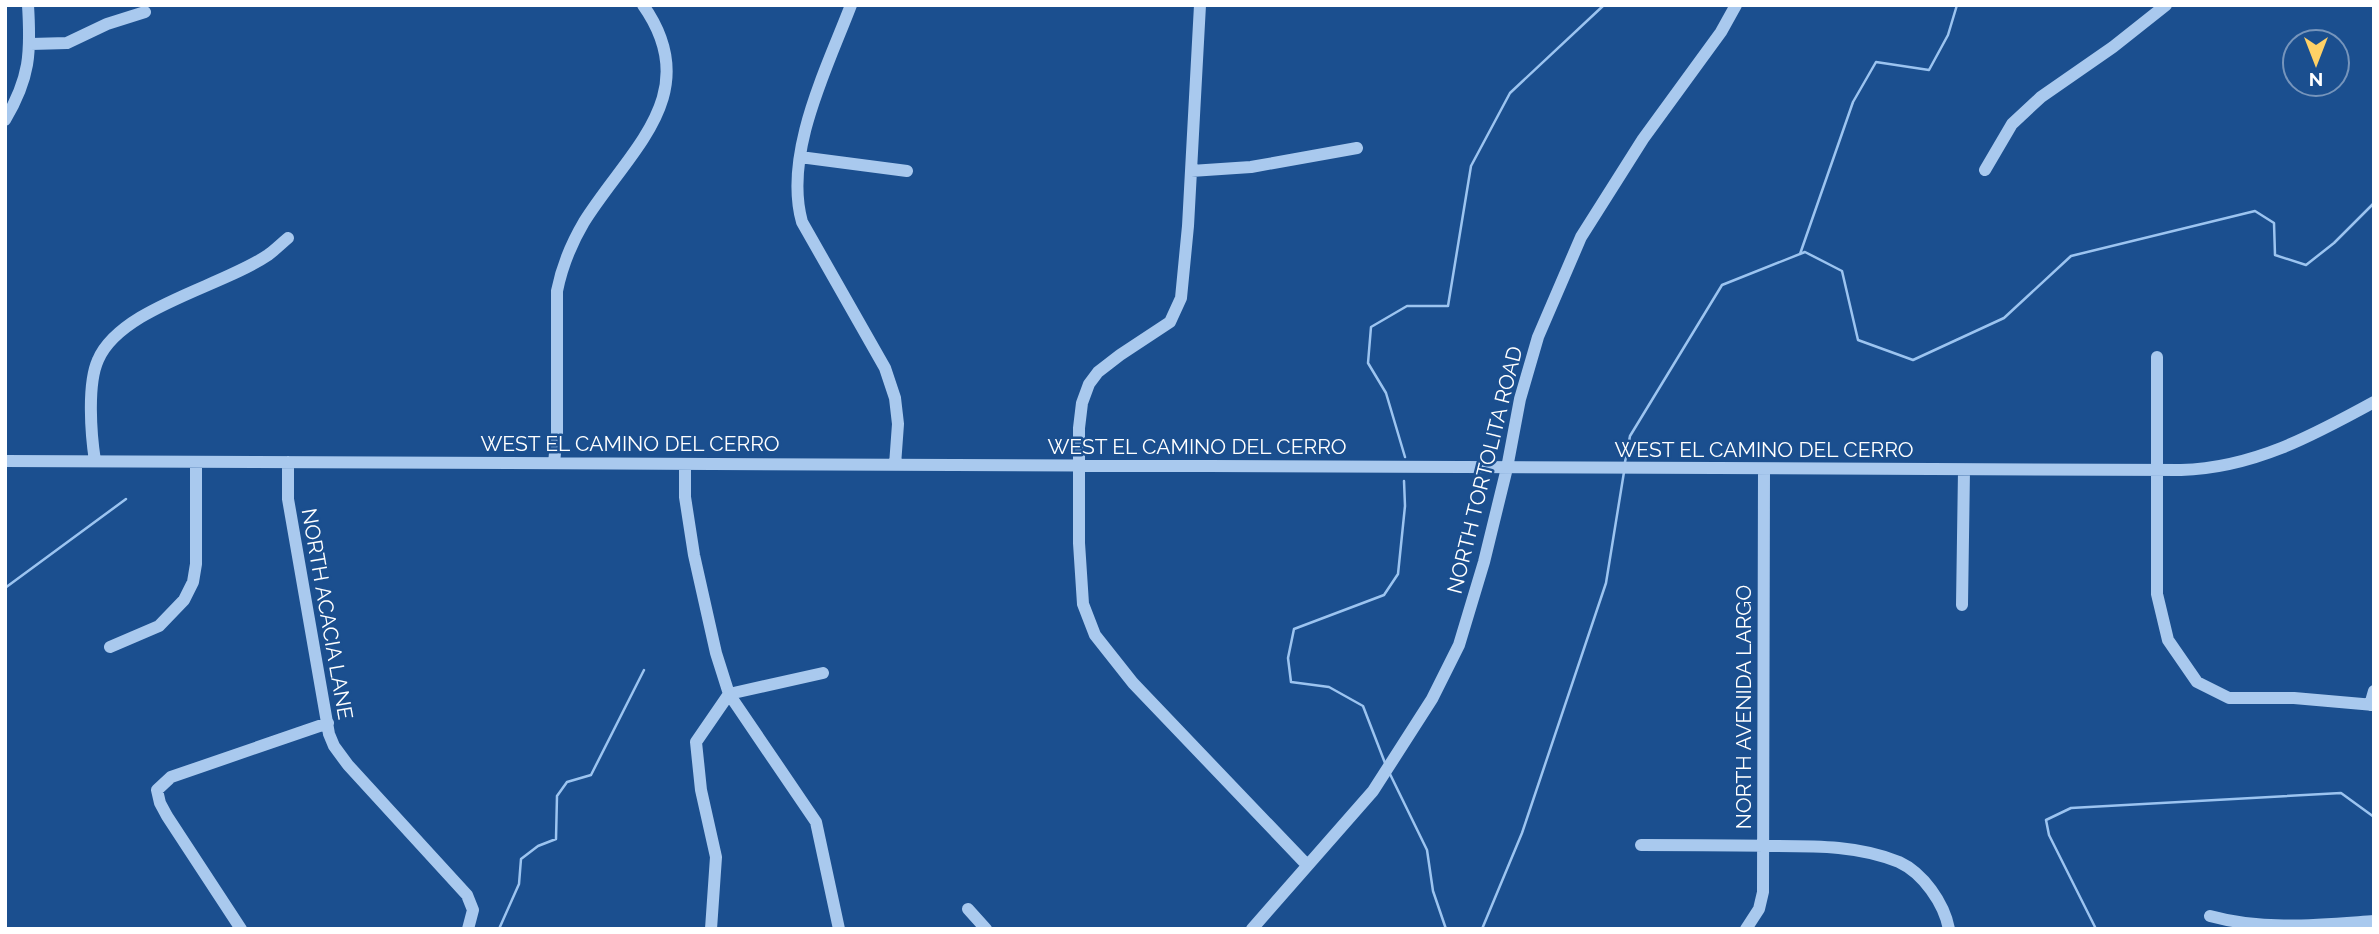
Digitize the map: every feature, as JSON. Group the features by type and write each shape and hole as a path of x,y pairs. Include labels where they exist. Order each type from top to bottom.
{"street":[{"path":"5,120 21,92 31,44 28,5"},
{"path":"554,463 557,291 562,268 583,223 649,130 664,99 668,72 665,52 658,30 643,5"},
{"path":"851,5 806,124 796,180 797,203 802,222 885,368 895,398 898,424 895,465"},
{"path":"1200,5 1181,298 1170,322 1098,372 1089,384 1082,403 1079,428 1079,543 1083,596 1088,622 1095,635 1142,693 1307,865"},
{"name":"NORTH TORTOLITA ROAD","path":"1252,929 1373,791 1432,699 1459,645 1484,562 1507,468 1520,399 1536,342 1581,237 1643,139 1721,32 1736,5"},
{"path":"1984,170 2012,124 2041,97 2113,47 2166,5"},
{"path":"31,44 67,43 107,24 145,12"},
{"path":"1191,171 1251,167 1357,148"},
{"path":"800,157 907,171"},
{"path":"94,461 93,391 96,363 115,334 135,320 268,255 288,238"},
{"path":"2157,357 2157,594 2168,640 2197,682 2229,698 2294,698 2372,705 2374,691"},
{"name":"WEST EL CAMINO DEL CERRO","path":"5,461 2210,469 2265,456 2309,437 2374,402"},
{"path":"110,647 159,626 184,600 193,582 196,564 196,462"},
{"name":"NORTH ACACIA LANE","path":"288,462 288,499 329,734 348,765 467,895 473,910 468,929"},
{"path":"685,464 685,496 694,555 716,653 729,694 816,822 839,929"},
{"name":"NORTH AVENIDA LARGO","path":"1764,469 1762,845 1837,847 1902,863 1938,897 1949,929"},
{"path":"1962,605 1964,470"},
{"path":"711,929 716,857 701,790 696,742 729,694 823,673"},
{"path":"241,929 167,816 157,790 171,777 328,723"},
{"path":"1641,845 1762,845 1763,892 1759,909 1746,929"},
{"path":"968,909 986,929"},
{"path":"2210,916 2236,923 2291,926 2374,921"}],"waterway":[{"path":"1405,457 1386,393 1368,363 1371,327 1407,306 1448,306 1471,166 1510,93 1604,5"},
{"path":"1800,254 1853,102 1876,62 1929,70 1948,35 1957,5"},
{"path":"2032,5 2039,5"},
{"path":"1625,462 1630,436 1722,285 1805,252 1842,271 1858,340 1913,360 2004,318 2071,256 2255,211 2274,223 2275,255 2306,265 2334,243 2374,203"},
{"path":"1482,929 1522,833 1606,583 1624,472"},
{"path":"1385,763 1363,706 1329,687 1291,682 1288,658 1294,629 1384,595 1398,574 1405,506 1404,481"},
{"path":"5,588 126,499"},
{"path":"499,929 519,884 521,859 538,846 556,839 557,796 567,782 591,775 644,670"},
{"path":"1389,772 1427,850 1433,891 1446,929"},
{"path":"2096,929 2049,835 2046,820 2071,808 2341,793 2374,817"}]}
